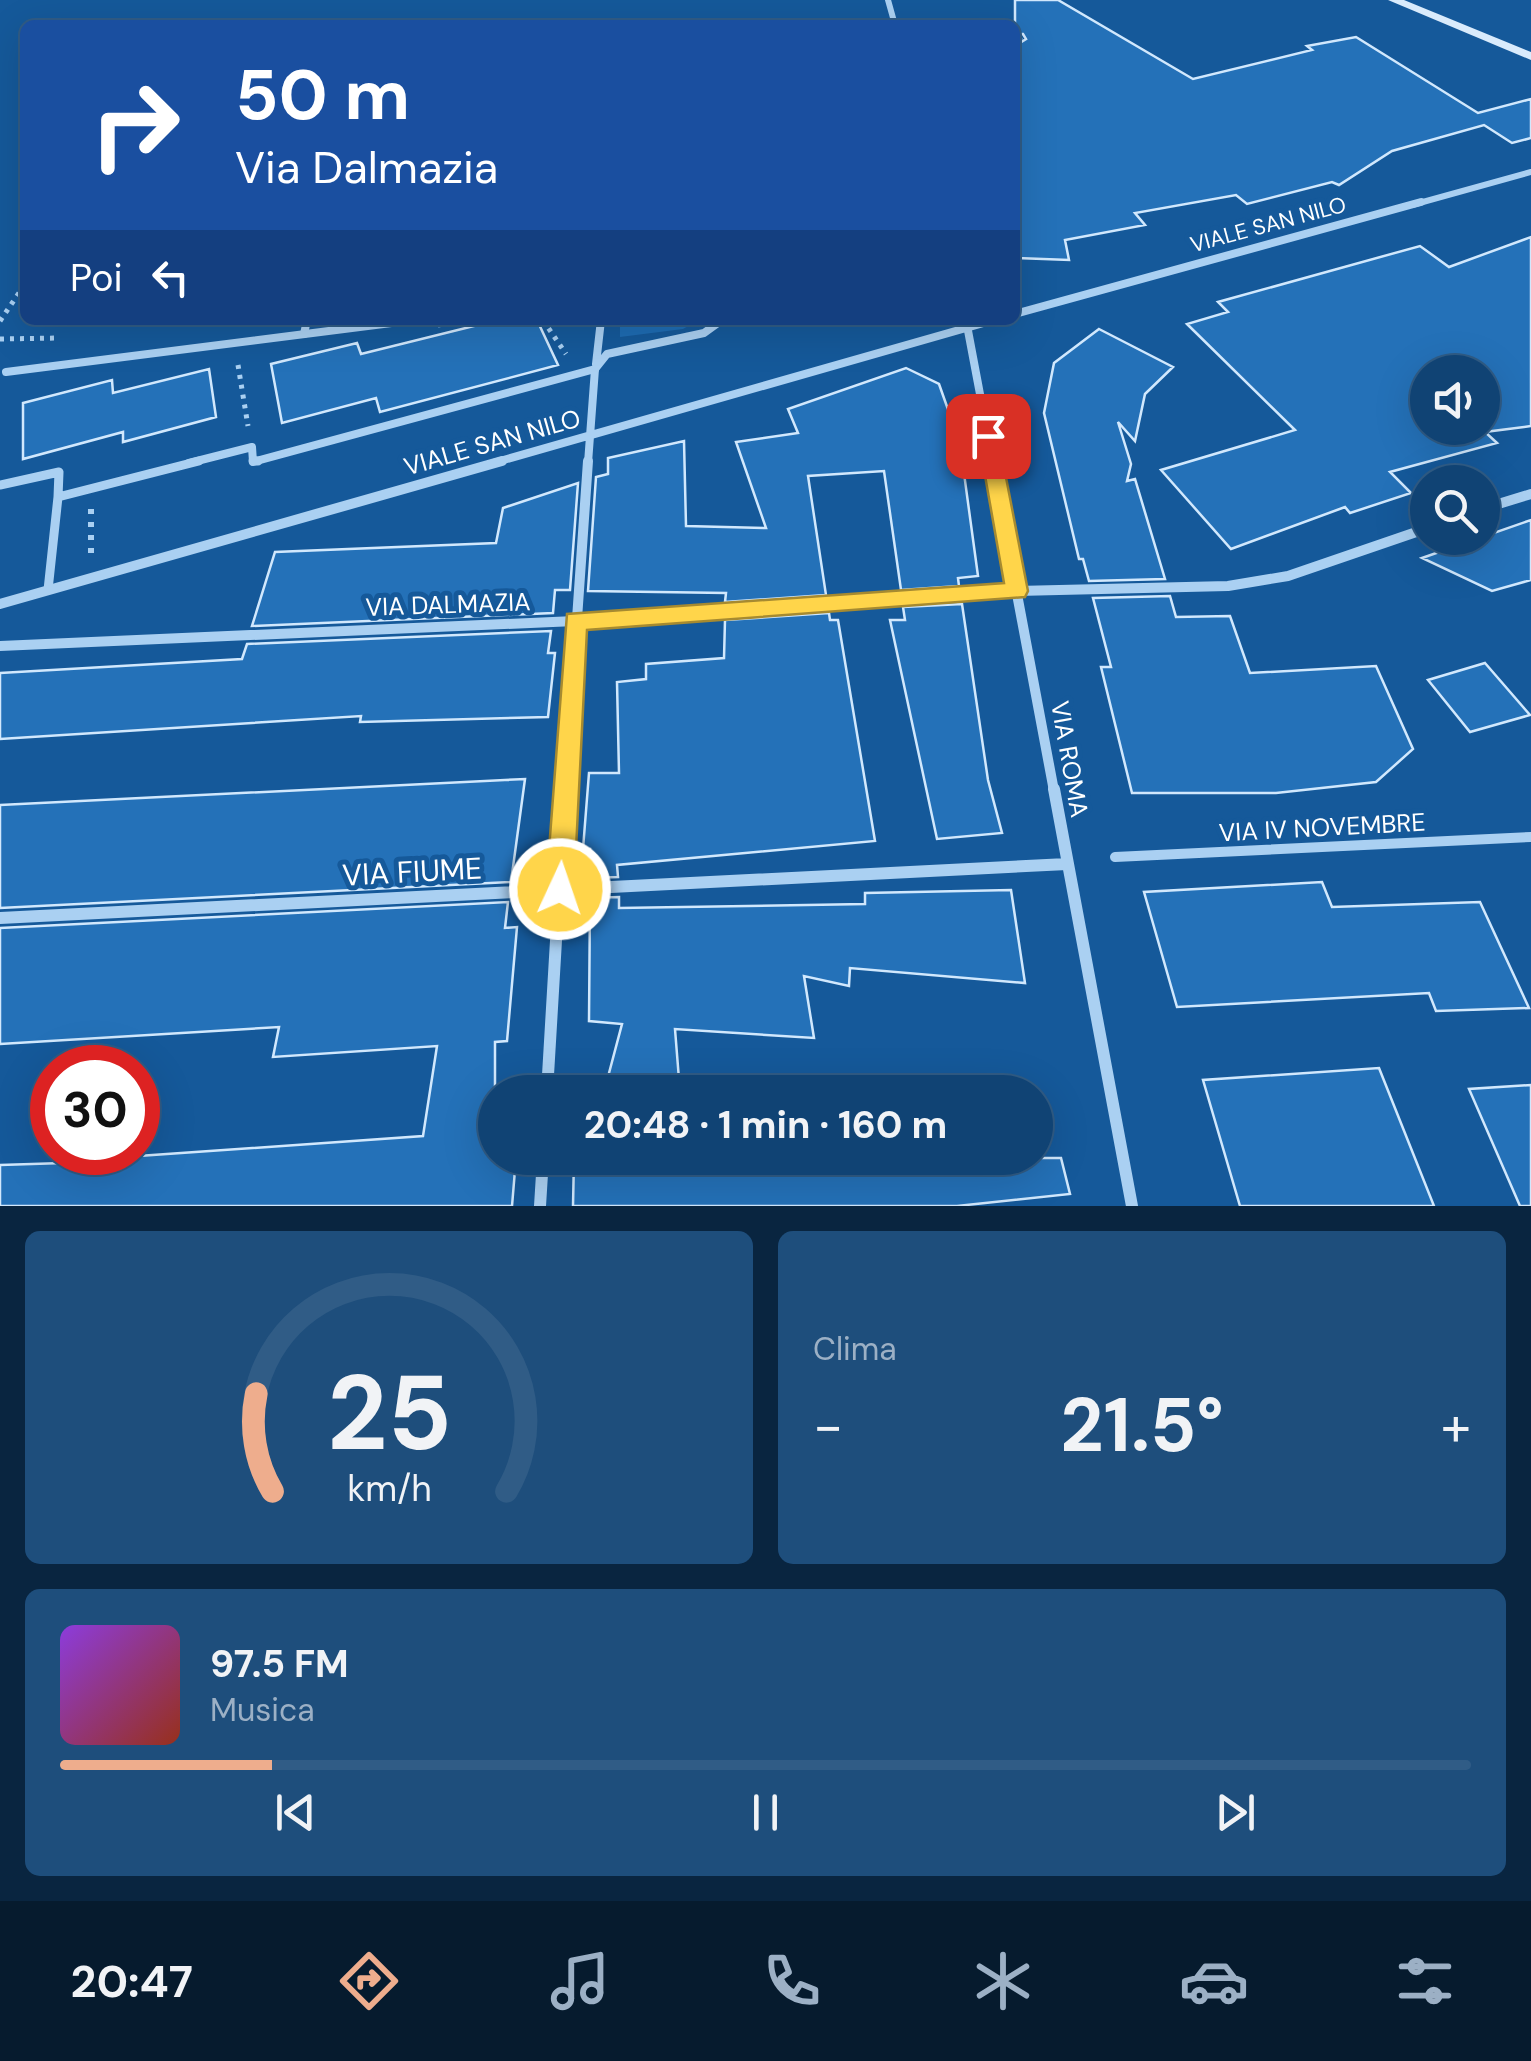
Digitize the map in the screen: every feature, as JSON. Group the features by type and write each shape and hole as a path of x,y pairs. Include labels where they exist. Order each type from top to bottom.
{"main road":[{"path":"1394,0 1531,56"}],"street":[{"name":"VIALE SAN NILO","path":"1020,313 1531,172"},
{"path":"304,334 306,325"},
{"path":"6,372 375,325"},
{"path":"548,1075 588,435 600,325"},
{"path":"58,497 252,448 252,462 596,369 617,349 704,333 715,325"},
{"name":"VIALE SAN NILO","path":"0,604 964,325"},
{"name":"VIA ROMA","path":"967,325 1132,1206"},
{"path":"0,485 59,472 48,590"},
{"path":"92,488 92,503"},
{"path":"1500,503 1531,494"},
{"name":"VIA DALMAZIA","path":"0,646 576,621 1017,591 1210,587 1299,573 1410,534"},
{"name":"VIA FIUME","path":"0,918 1066,864"},
{"path":"540,1206 542,1175"}],"lane":[{"name":"VIA IV NOVEMBRE","path":"1115,857 1531,837"}],"path":[{"path":"0,321 20,291"},
{"path":"237,358 252,448"},
{"path":"91,555 92,503"}],"shaded area":[{"path":"620,325 690,325 683,329 620,337"}],"building":[{"path":"1015,0 1058,0 1193,79 1312,50 1307,46 1356,37 1478,113 1531,99 1531,138 1512,143 1484,125 1392,151 1339,185 1332,182 1247,204 1236,195 1135,213 1145,225 1065,240 1069,260 1020,258 1020,43 1026,39 1020,34 1020,20 1015,20"},
{"path":"1531,237 1531,426 1500,430 1500,355 1410,355 1410,445 1490,445 1390,472 1410,493 1350,513 1345,507 1231,549 1161,470 1295,430 1187,324 1228,312 1218,302 1420,246 1449,267"},
{"path":"478,325 539,325 558,365 380,412 376,398 282,423 271,364 357,343 361,354"},
{"path":"1099,329 1173,367 1145,394 1135,441 1118,422 1131,464 1127,481 1135,479 1165,579 1089,581 1083,559 1079,559 1044,413 1054,363"},
{"path":"906,368 939,384 968,466 963,466 978,576 958,578 959,586 901,590 884,471 808,476 826,595 725,602 726,593 588,591 596,477 608,474 608,458 684,441 686,526 766,528 736,442 798,433 788,409"},
{"path":"209,369 216,417 123,442 123,432 23,459 23,403 112,380 113,393"},
{"path":"578,483 570,590 555,590 553,613 252,626 275,552 496,543 503,508"},
{"path":"1531,520 1531,580 1492,591 1422,558 1500,555 1500,531"},
{"path":"1170,596 1176,617 1230,616 1250,673 1376,666 1413,749 1376,782 1276,793 1132,793 1101,667 1111,667 1093,598"},
{"path":"962,604 988,780 1002,833 937,839 890,620 905,620 903,607"},
{"path":"829,613 830,620 838,620 875,841 617,865 618,877 590,878 590,849 583,849 589,773 619,773 617,682 646,679 646,664 724,658 725,620"},
{"path":"551,631 548,653 555,653 548,717 360,722 361,716 0,739 0,673 242,659 247,644"},
{"path":"1485,663 1530,715 1470,732 1428,680"},
{"path":"525,779 511,882 0,908 0,805"},
{"path":"1322,882 1332,907 1480,902 1529,1008 1436,1011 1429,993 1177,1007 1144,892"},
{"path":"1011,890 1025,983 850,968 849,986 804,976 814,1038 675,1029 679,1075 608,1075 622,1024 589,1021 590,898 619,897 619,908 865,904 865,893"},
{"path":"508,902 505,928 517,927 507,1041 495,1042 495,1075 478,1075 478,1175 515,1175 512,1206 0,1206 0,1165 30,1164 30,1175 160,1175 160,1154 423,1136 437,1046 273,1057 279,1027 0,1044 0,928"},
{"path":"1379,1068 1434,1206 1240,1206 1203,1080"},
{"path":"1531,1085 1531,1206 1520,1206 1469,1089"},
{"path":"1053,1158 1061,1158 1070,1194 957,1206 573,1206 574,1175 1053,1175"}],"route":[{"path":"560,889 576,621 1017,591 988,436"}]}
